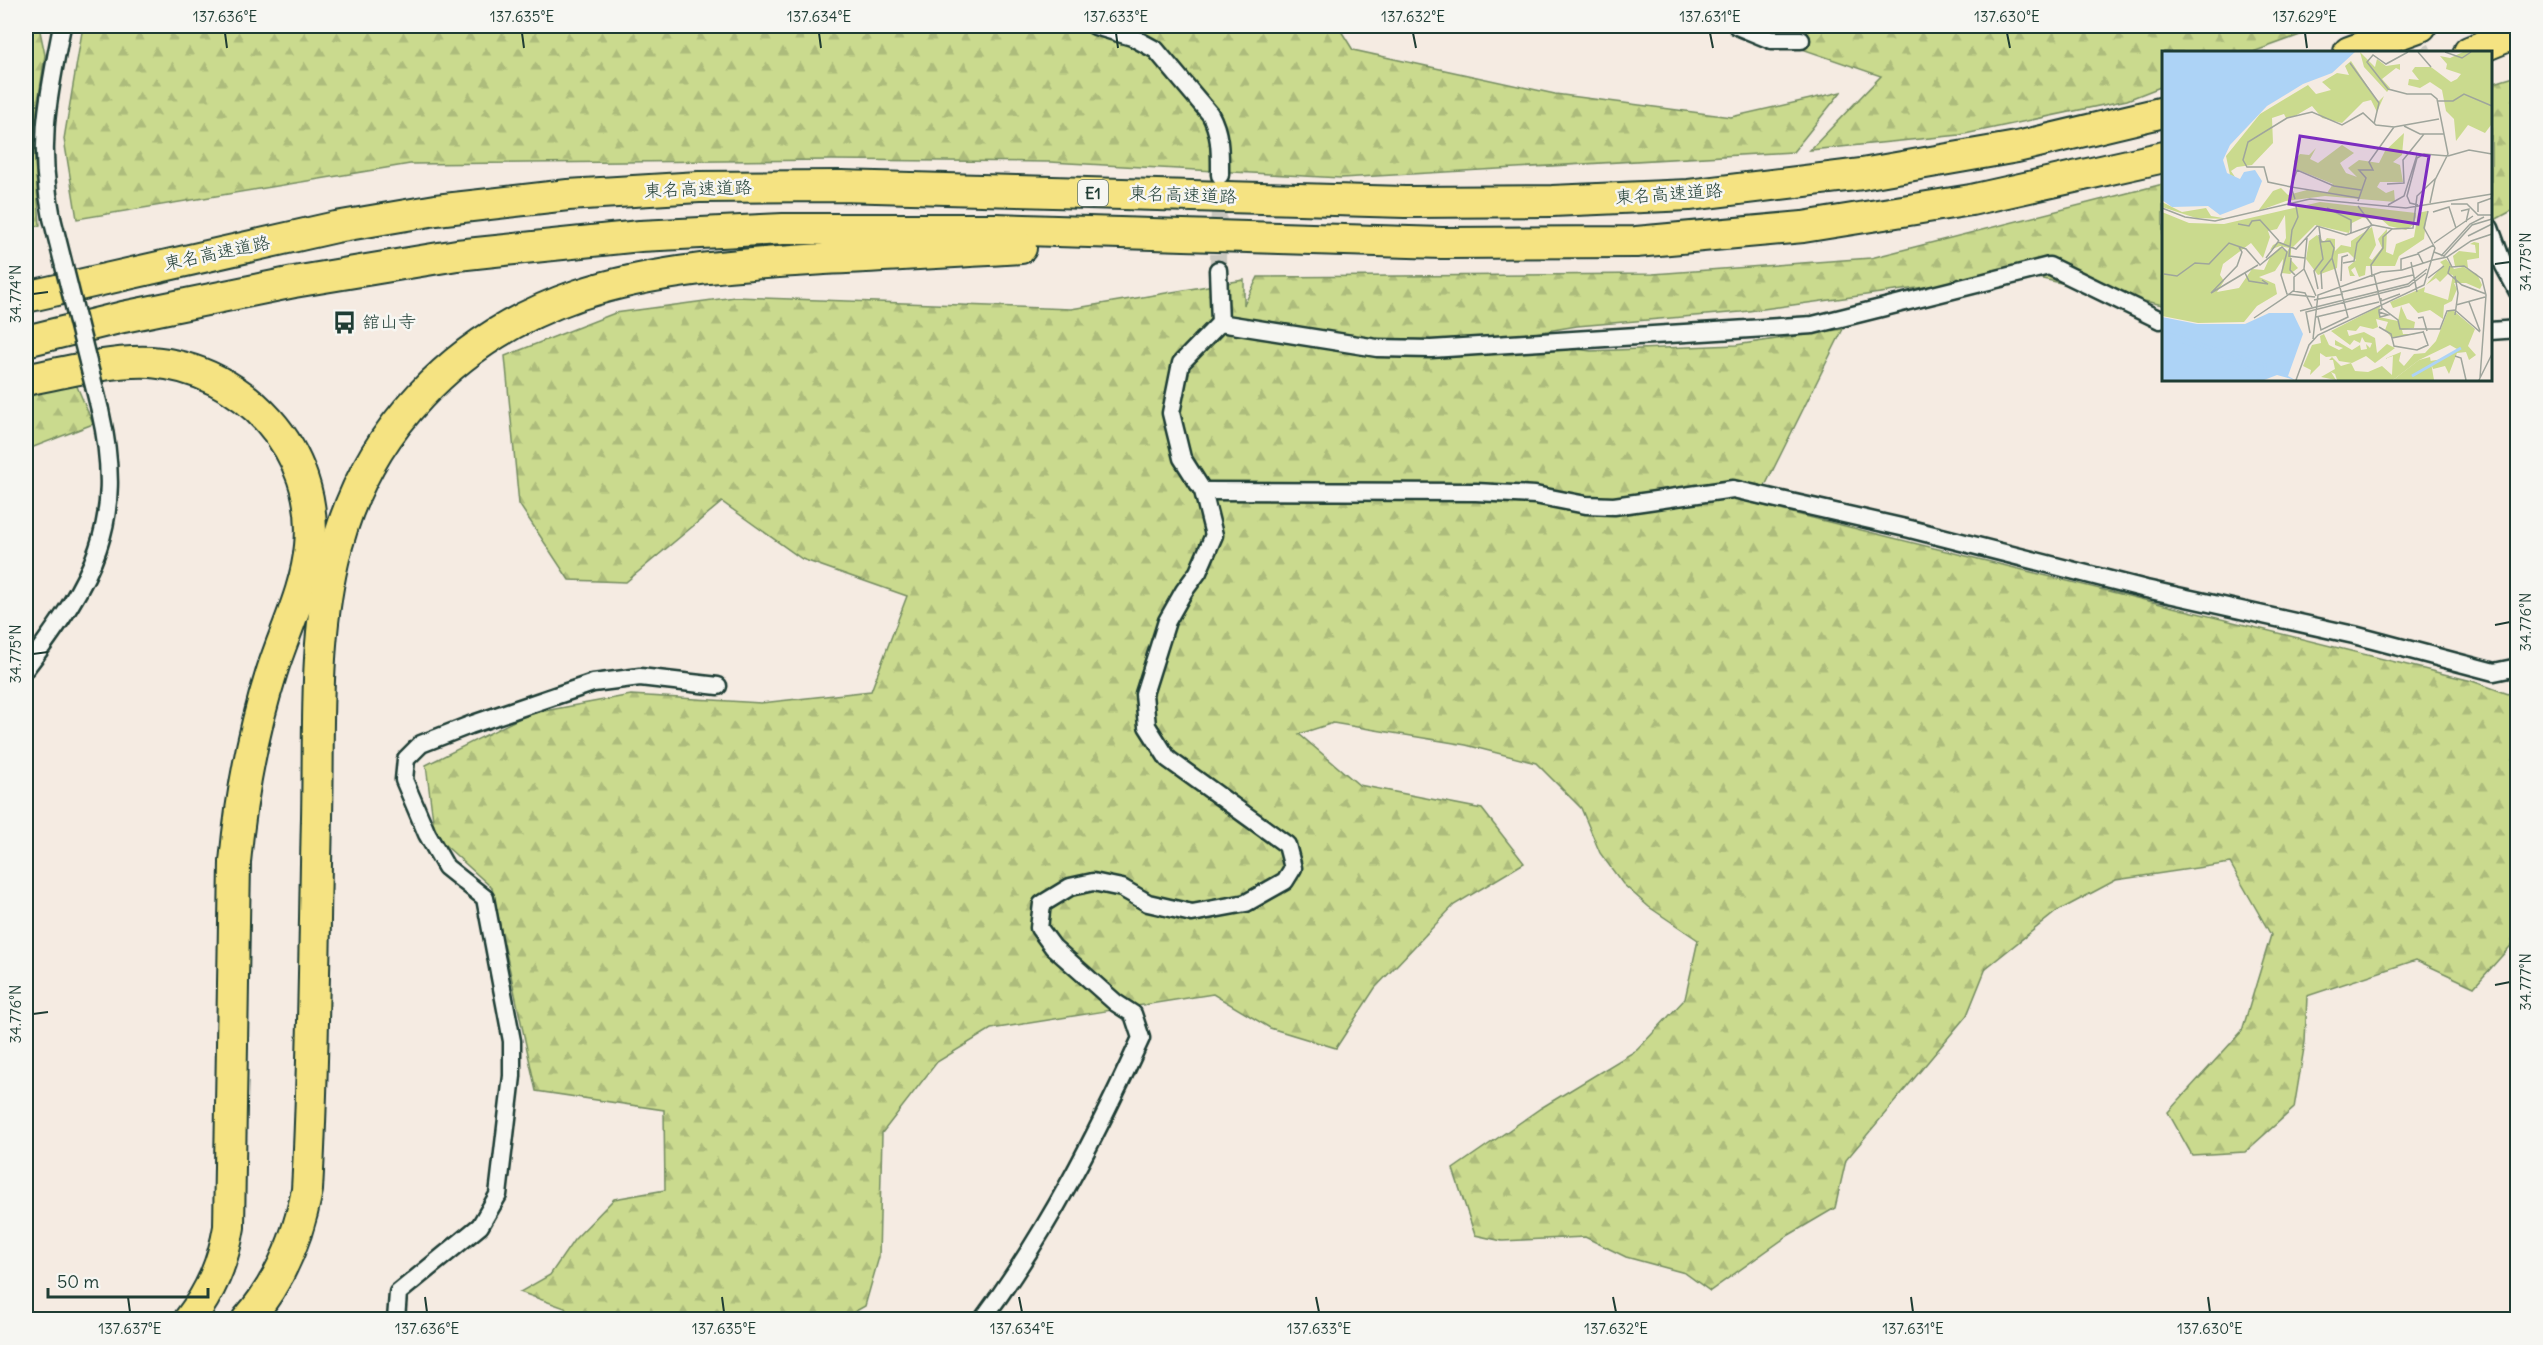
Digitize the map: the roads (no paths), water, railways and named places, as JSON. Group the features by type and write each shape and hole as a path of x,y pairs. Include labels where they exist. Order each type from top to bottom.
{"highway":[{"path":"2352,51 2421,26"},
{"path":"2471,51 2517,32"},
{"name":"東名高速道路","path":"26,297 336,227 436,210 568,195 699,187 841,186 1405,202 1552,201 1689,195 1862,174 2017,147 2162,112"},
{"name":"E1","path":"26,341 123,317 294,282 457,255 640,236 783,229 995,230 1242,235 1442,243 1636,242 1837,222 1971,200 2162,157"},
{"path":"247,1320 273,1286 285,1263 300,1223 307,1190 321,662 332,565 350,504 363,475 379,448 417,397 464,354 519,320 580,294 644,279 712,268 774,262 1242,235"},
{"path":"26,380 127,363 149,362 172,365 215,378 244,397 269,419 294,457 309,500 311,522 307,567 261,705 244,783 239,822 235,873 229,1227 226,1248 216,1276 189,1320"}],"street":[{"path":"26,668 76,600 96,556 103,533 110,485 107,445 100,410 52,218 45,173 44,126 62,26"},
{"path":"1095,26 1145,43 1166,59 1216,124 1220,146 1220,176"},
{"path":"1737,26 1772,40 1801,40"},
{"path":"2492,233 2517,292"},
{"path":"1220,323 1377,348 1431,349 1813,325 2049,266 2162,319"},
{"path":"982,1320 1030,1252 1092,1142 1141,1038 1133,1014 1116,1003 1053,947 1040,928 1042,904 1070,887 1093,882 1122,888 1148,903 1192,913 1246,903 1285,881 1293,868 1287,845 1168,759 1147,726 1144,694 1167,621 1198,572 1214,536 1203,491 1182,458 1171,413 1181,363 1220,323 1218,270"},
{"path":"2492,331 2517,329"},
{"path":"1203,491 1476,492 1535,495 1586,505 1614,506 1733,489 1910,529 2146,589 2355,635 2494,672 2517,667"},
{"path":"396,1320 398,1293 480,1226 498,1195 512,1076 512,1041 484,898 447,867 427,834 404,780 406,759 421,744 593,683 640,677 718,686"}],"tunnel":[{"path":"2411,26 2424,51"},
{"path":"1218,270 1219,191"}],"place":[{"name":"舘山寺","path":"344,322"}]}
